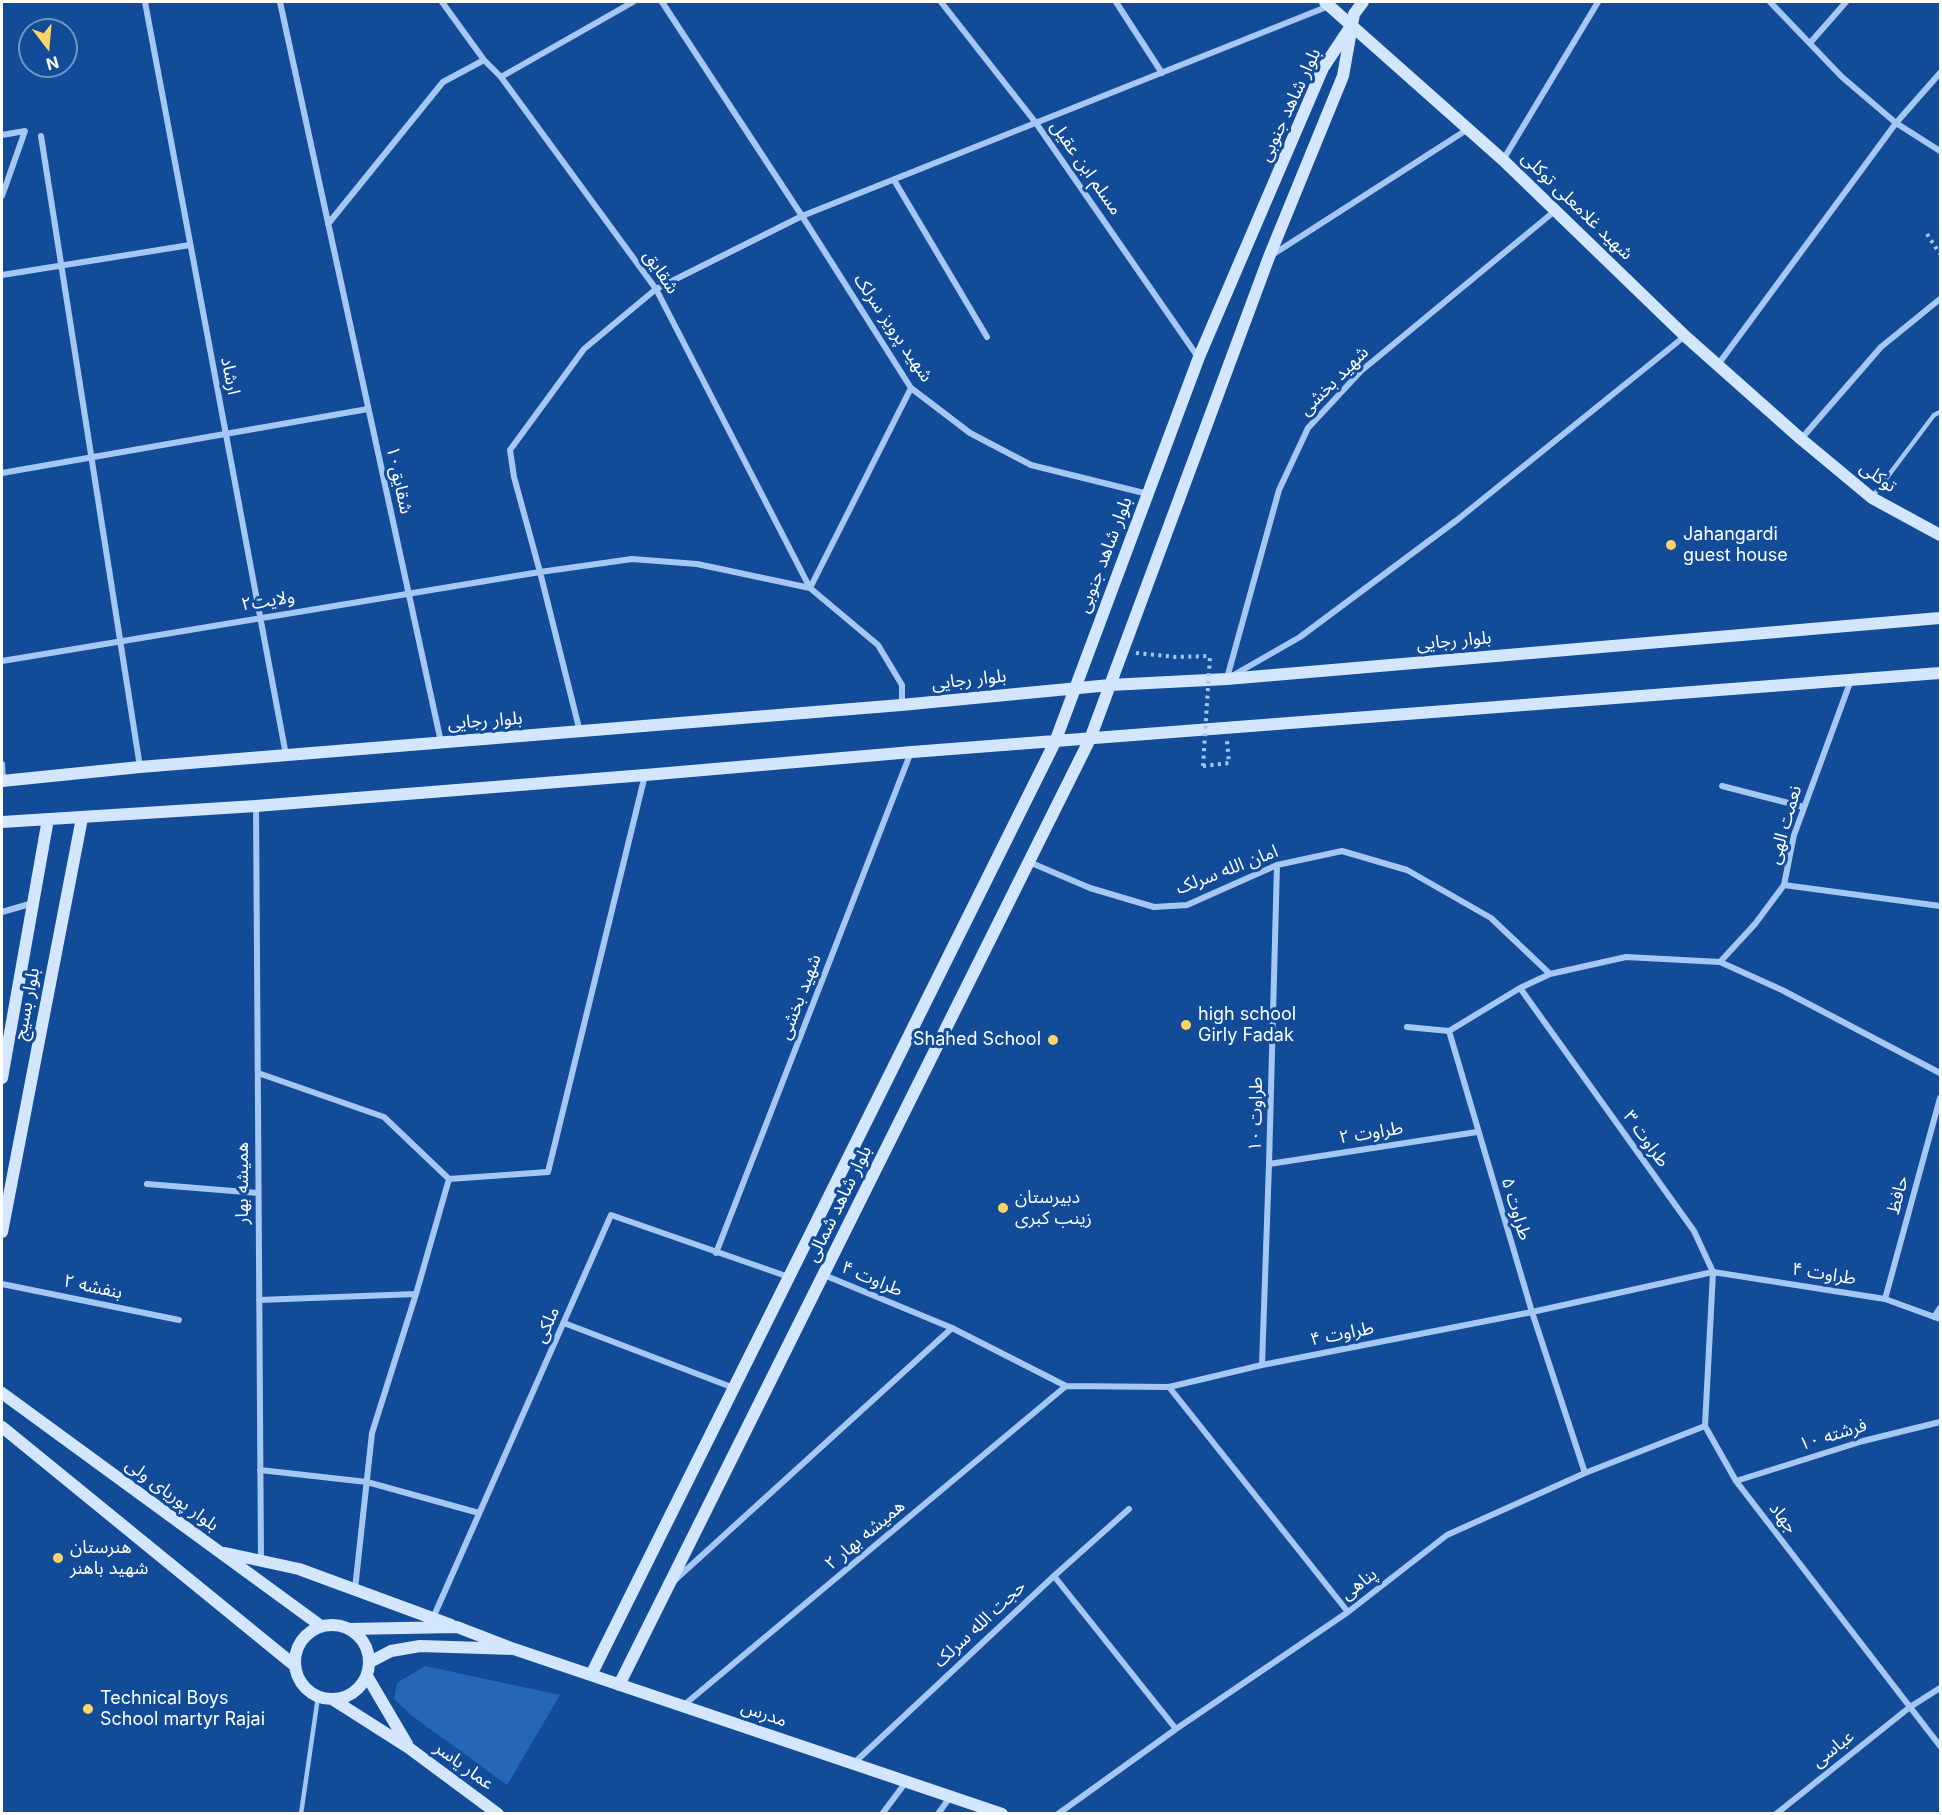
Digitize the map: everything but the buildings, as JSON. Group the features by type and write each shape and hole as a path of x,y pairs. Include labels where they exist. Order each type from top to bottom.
{"main road":[{"path":"1352,26 1354,14 1363,2"},
{"name":"شهید غلامعلی توکلی","path":"1327,4 1503,160 1717,366 1801,439"},
{"name":"بلوار شاهد جنوبی","path":"1090,739 1269,257 1343,76 1352,26"},
{"name":"بلوار شاهد جنوبی","path":"1055,742 1199,357 1323,68 1352,26"},
{"name":"توکلی","path":"1801,439 1872,498 1941,535"},
{"name":"بلوار رجایی","path":"2,781 140,767 902,705 1110,685 1227,679 1941,618"},
{"path":"2,822 256,806 645,776 912,752 1941,673"},
{"name":"بلوار شاهد شمالی","path":"620,1685 1090,739"},
{"name":"بلوار شاهد شمالی","path":"591,1675 1055,742"},
{"name":"بلوار بسیج","path":"2,1232 82,818"},
{"name":"بلوار بسیج","path":"2,1078 48,819"},
{"name":"بلوار پوریای ولی","path":"2,1393 321,1626"},
{"path":"2,1427 294,1665 302,1684 318,1697 332,1700 347,1696 359,1688 367,1676 370,1662 367,1649 360,1637 349,1629 335,1625 321,1626 310,1632 301,1641 294,1665"},
{"path":"220,1552 298,1569 458,1627"},
{"name":"مدرس","path":"349,1629 458,1627 514,1649 1002,1814"},
{"name":"مدرس","path":"370,1662 391,1651 420,1646 514,1649"},
{"name":"عمار یاسر","path":"367,1676 409,1748"},
{"name":"عمار یاسر","path":"332,1700 409,1748 498,1814"}],"street":[{"name":"ارشاد","path":"145,2 286,755"},
{"name":"شقایق۱۰","path":"280,2 441,743"},
{"name":"شقایق","path":"442,2 483,60 501,77 656,289 810,588"},
{"path":"501,77 633,2"},
{"name":"شهید پرویز سرلک","path":"663,2 911,388 970,433 1031,465 1148,494"},
{"name":"مسلم ابن عقیل","path":"941,2 1036,123 1199,357"},
{"path":"1116,2 1162,73"},
{"path":"1503,160 1598,2"},
{"path":"1770,2 1842,77 1896,123 1941,151"},
{"path":"1810,44 1846,2"},
{"path":"580,732 540,572 513,477 510,450 584,349 656,289 802,216 1162,73 1327,4"},
{"path":"328,224 443,82 483,60"},
{"path":"1717,366 1896,123 1941,73"},
{"path":"1269,257 1468,129"},
{"path":"2,135 25,131 2,196"},
{"path":"41,136 140,767"},
{"path":"894,180 987,337"},
{"name":"شهید بخشی","path":"1227,679 1279,490 1308,428 1361,371 1556,210"},
{"path":"2,275 190,245"},
{"path":"1801,439 1881,347 1941,299"},
{"path":"1227,679 1300,637 1457,520 1685,336"},
{"path":"902,705 902,685 878,645 810,588 911,388"},
{"path":"2,473 368,409"},
{"name":"ولایت۲","path":"2,661 408,593 632,559 698,564 810,588"},
{"name":"نعمت الهی","path":"1720,962 1755,924 1784,885 1794,835 1851,680"},
{"name":"شهید بخشی","path":"716,1253 912,752"},
{"path":"2,764 2,781"},
{"path":"258,1073 384,1116 449,1179 548,1173 645,776"},
{"path":"1722,786 1804,807"},
{"name":"همیشه بهار","path":"256,806 261,1561"},
{"name":"امان الله سرلک","path":"1029,862 1090,888 1154,907 1187,905 1277,865 1342,851 1407,870 1491,918 1550,974"},
{"name":"طراوت ۱۰","path":"1262,1365 1277,865"},
{"path":"1784,885 1941,906"},
{"path":"2,912 34,902"},
{"path":"1407,1027 1449,1031 1520,988 1550,974 1626,957 1720,962 1782,990 1941,1073"},
{"name":"طراوت ۳","path":"1520,988 1694,1231 1713,1272"},
{"name":"طراوت ۵","path":"1449,1031 1532,1312 1585,1473"},
{"name":"حافظ","path":"1885,1299 1941,1098"},
{"name":"طراوت ۲","path":"1269,1164 1478,1132"},
{"path":"355,1590 372,1434 449,1179"},
{"path":"147,1184 258,1192"},
{"name":"ملکی","path":"433,1618 611,1215 789,1277"},
{"path":"1705,1426 1713,1272"},
{"name":"طراوت ۴","path":"824,1275 952,1328 1066,1386 1169,1387 1262,1365 1532,1312 1713,1272 1885,1299 1937,1318"},
{"name":"بنفشه ۲","path":"2,1284 179,1320"},
{"path":"258,1300 416,1294"},
{"path":"1937,1318 1941,1308"},
{"path":"564,1323 734,1388"},
{"path":"669,1586 952,1328"},
{"name":"همیشه بهار ۲","path":"683,1706 1066,1386"},
{"path":"1169,1387 1348,1612"},
{"name":"فرشته ۱۰","path":"1736,1481 1863,1441 1941,1422"},
{"name":"پناهی","path":"1058,1814 1176,1729 1348,1612 1447,1535 1585,1473 1705,1426"},
{"name":"جهاد","path":"1705,1426 1736,1481 1941,1746"},
{"path":"260,1470 367,1482 479,1513"},
{"name":"حجت الله سرلک","path":"854,1763 1129,1509"},
{"path":"1054,1576 1176,1729"},
{"name":"عباسی","path":"1776,1814 1910,1707 1941,1688"},
{"path":"882,1814 906,1781"},
{"path":"938,1814 951,1796"}],"lane":[{"path":"1872,498 1934,415 1941,412"},
{"path":"301,1814 318,1697"}],"path":[{"path":"1927,234 1941,254"},
{"path":"1123,651 1176,657 1210,656 1203,766 1229,763"}],"shaded area":[{"path":"425,1666 560,1695 507,1785 411,1715 394,1699 397,1683"}],"place":[{"name":"Jahangardi guest house","path":"1671,545"},
{"name":"high school Girly Fadak","path":"1186,1025"},
{"name":"Shahed School","path":"1053,1040"},
{"name":"دبیرستان زینب کبری","path":"1003,1208"},
{"name":"هنرستان شهید باهنر","path":"58,1558"},
{"name":"Technical Boys School martyr Rajai","path":"88,1709"}]}
